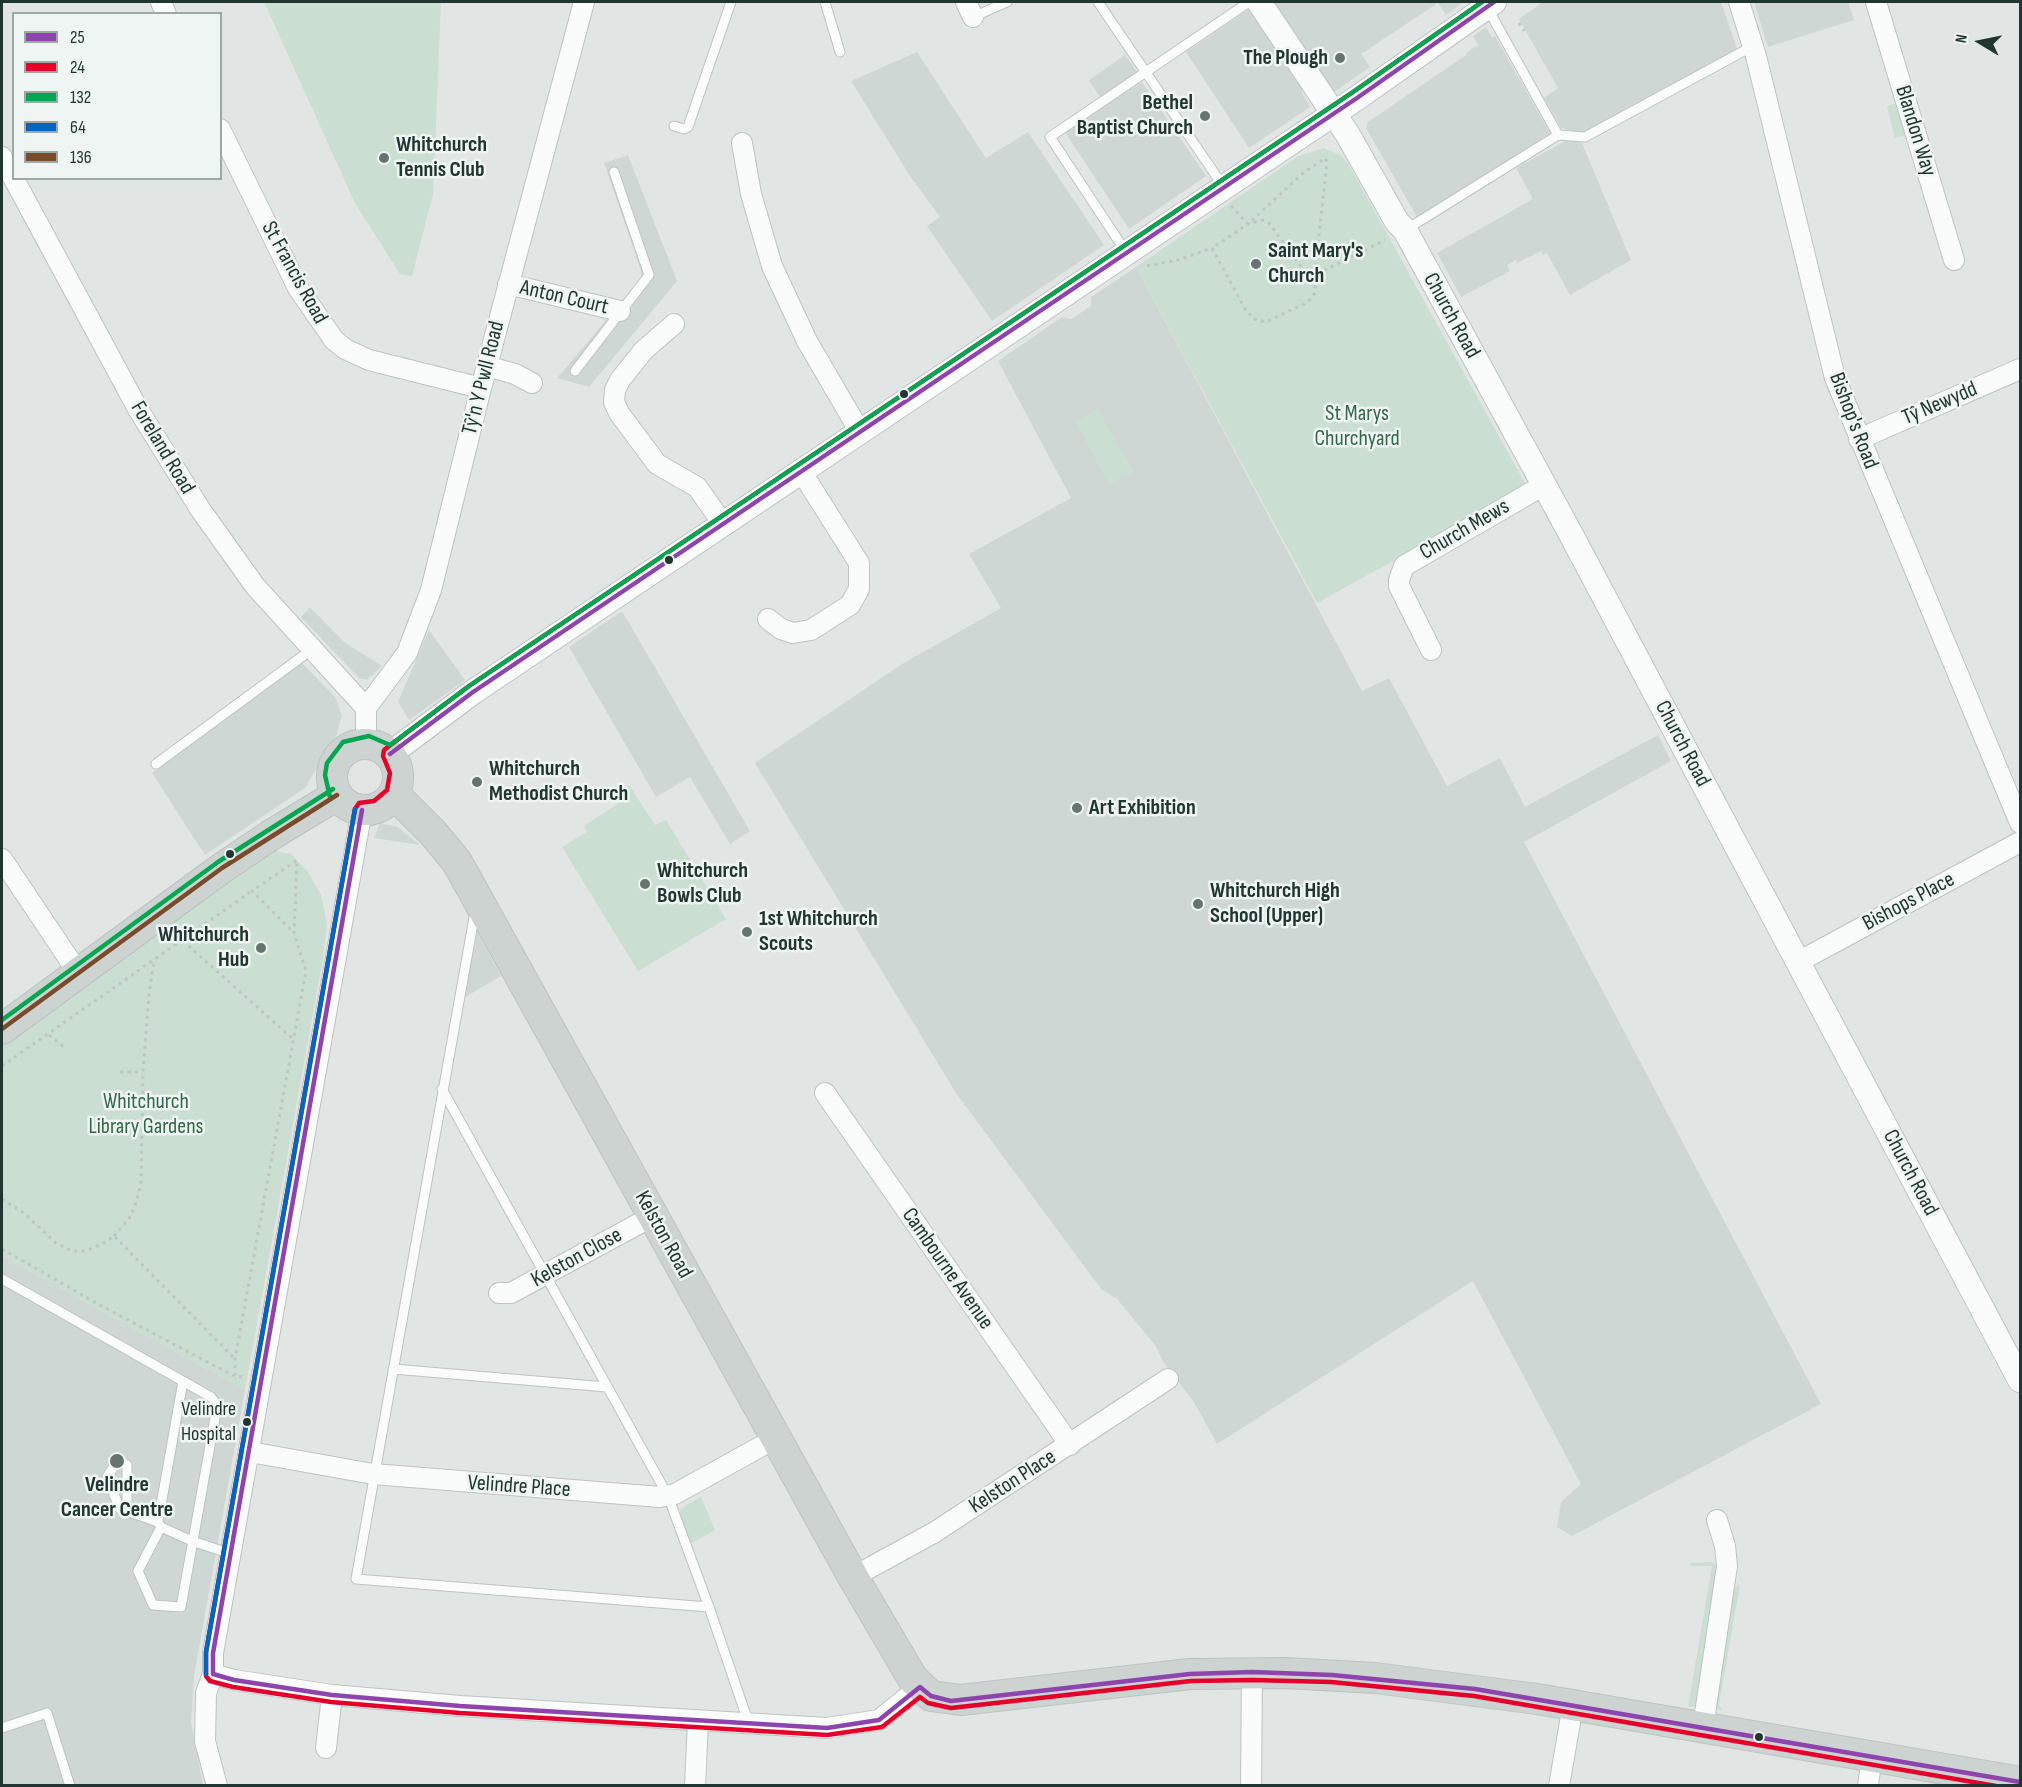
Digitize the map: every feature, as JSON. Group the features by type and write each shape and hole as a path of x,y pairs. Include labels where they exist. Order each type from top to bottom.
{"main road":[{"path":"4,1022 80,974 222,868 271,835 349,803 377,808 394,794 398,772 378,749 348,748 334,764 333,785 349,803"},
{"name":"Kelston Road","path":"394,794 446,847 477,897 853,1577 920,1687"},
{"path":"920,1687 931,1696 951,1701 1149,1678 1252,1672 1375,1678 1475,1689 2020,1782"}],"street":[{"name":"Tŷ'n Y Pwll Road","path":"366,708 407,653 422,617 438,567 481,388 584,2"},
{"name":"Church Road","path":"1259,2 1348,135 1397,222 1397,234 1544,485 2020,1380"},
{"name":"Bishop's Road","path":"1738,2 1753,46 1829,360 1859,439 2020,822"},
{"name":"Blandon Way","path":"1876,2 1954,260"},
{"path":"366,708 378,749 473,692 860,432 1134,260 1333,114 1490,4"},
{"name":"St Francis Road","path":"222,133 298,288 334,340 345,349 369,360 481,388"},
{"path":"742,143 751,194 772,266 802,332 860,432"},
{"name":"Foreland Road","path":"2,158 12,177"},
{"name":"Foreland Road","path":"14,180 96,334 178,474 234,560 311,650 366,708"},
{"name":"Anton Court","path":"508,284 620,311"},
{"path":"674,324 637,358 615,390 614,402 619,413 657,464 697,487 724,525"},
{"path":"487,366 515,374 532,383"},
{"name":"Tŷ Newydd","path":"1859,439 2020,369"},
{"path":"768,619 781,629 793,633 811,630 842,612 856,598 859,590 859,563 801,471"},
{"name":"Church Mews","path":"1431,650 1399,586 1404,566 1544,485"},
{"path":"217,1785 207,1757 203,1726 206,1693 213,1674 213,1653 262,1381 349,803"},
{"name":"Bishops Place","path":"1798,962 2020,842"},
{"path":"2,859 80,974"},
{"name":"Cambourne Avenue","path":"825,1093 1070,1445"},
{"name":"Kelston Close","path":"499,1293 511,1293 653,1216"},
{"name":"Kelston Place","path":"853,1577 935,1532 1168,1379"},
{"path":"668,1496 776,1438"},
{"name":"Velindre Place","path":"250,1452 373,1474 668,1496"},
{"path":"1703,1727 1727,1566 1725,1546 1717,1520"},
{"path":"1251,1785 1252,1672"},
{"path":"213,1674 234,1680 332,1695 698,1722 827,1728 867,1724 889,1714 920,1687"},
{"path":"326,1748 332,1695"},
{"path":"1559,1785 1573,1705"},
{"path":"694,1785 698,1722"},
{"path":"1868,1785 1872,1756"}],"lane":[{"path":"674,126 684,129 688,127 731,2"},
{"path":"825,2 840,52"},
{"path":"969,9 1006,2"},
{"path":"1098,2 1225,194"},
{"path":"1134,260 1050,136 1145,72 1149,67 1249,2"},
{"path":"1490,4 1558,135"},
{"path":"1397,234 1558,135 1585,137 1753,46"},
{"path":"575,370 649,275 614,172"},
{"path":"156,764 311,650"},
{"path":"477,897 356,1579 709,1607"},
{"path":"442,1089 668,1496 749,1725"},
{"path":"2,1279 183,1381 211,1397 216,1404 181,1607 153,1605 138,1571 160,1524 183,1381"},
{"path":"393,1369 607,1387"},
{"path":"127,1511 128,1465 118,1460 107,1477 120,1509 160,1524 192,1541 231,1554"},
{"path":"2,1728 47,1713 70,1785"}],"path":[{"path":"1519,23 1524,31"},
{"path":"1134,260 1178,260 1212,248 1248,224 1287,187 1325,158 1312,299 1266,322 1254,319 1245,309 1212,248"},
{"path":"1225,194 1248,224"},
{"path":"1248,224 1263,220 1269,223 1305,272 1315,275 1397,234"},
{"path":"2,1066 297,860 294,933 306,971 235,1359 235,1376"},
{"path":"252,891 294,933"},
{"path":"183,940 293,1039"},
{"path":"2,1199 24,1214 56,1243 72,1251 85,1251 114,1236 132,1211 141,1183 143,1072 154,962"},
{"path":"48,1035 64,1047"},
{"path":"120,1072 143,1072"},
{"path":"114,1236 235,1359"},
{"path":"2,1249 98,1304 235,1376 262,1381"}],"shaded area":[{"path":"1274,2 1462,3 1446,15 1438,3 1361,54 1370,67 1334,92"},
{"path":"1543,2 1721,2 1737,49 1583,134 1561,128 1544,98 1558,88 1519,19"},
{"path":"1754,2 1848,2 1854,20 1768,47"},
{"path":"1249,9 1302,89 1302,94 1310,107 1249,148 1186,52"},
{"path":"1486,27 1492,38 1495,36 1550,133 1418,219 1366,128 1368,122 1466,55 1478,45 1473,36"},
{"path":"917,52 986,158 1028,132 1104,245 992,321 927,226 940,217 910,176 851,81"},
{"path":"1125,55 1138,73 1100,97 1089,80"},
{"path":"1142,82 1206,176 1129,229 1065,132"},
{"path":"1567,140 1582,143 1631,260 1570,295 1547,253 1543,255 1541,251 1517,263 1516,260 1507,265 1510,271 1461,297 1437,253 1533,199 1516,168"},
{"path":"628,155 677,281 589,387 557,378 641,279 641,271 604,163"},
{"name":"Whitchurch High School (Upper)","path":"1136,267 1362,691 1389,678 1447,786 1500,758 1525,807 1658,735 1671,761 1524,842 1821,1404 1572,1536 1557,1527 1561,1502 1581,1484 1473,1281 1217,1444 1194,1402 1164,1363 1155,1345 1117,1299 1101,1289 956,1093 755,763 902,664 1001,608 969,554 1071,498 998,361 1062,317 1071,319 1091,306 1091,297"},
{"path":"310,607 344,642 382,666 367,680 359,678 301,617"},
{"path":"622,611 750,831 730,844 690,777 656,797 569,647"},
{"path":"429,630 465,680 409,720 398,702"},
{"path":"302,663 335,697 342,715 337,734 305,788 205,855 152,773"},
{"path":"380,823 398,827 420,845 374,838"},
{"path":"476,930 501,976 462,999"},
{"name":"Velindre Cancer Centre","path":"2,1256 245,1390 194,1676 191,1723 203,1785 2,1785"}],"green space":[{"name":"Whitchurch Tennis Club","path":"264,2 441,2 433,194 412,276 400,274 355,203"},
{"path":"1898,103 1908,134 1895,138 1887,106"},
{"name":"St Marys Churchyard","path":"1323,148 1341,155 1349,165 1527,487 1317,603 1136,267 1297,157"},
{"path":"1097,408 1134,472 1109,485 1076,422"},
{"name":"Whitchurch Bowls Club","path":"629,785 655,825 666,820 726,919 638,971 562,847 587,832 584,826 619,803 614,794"},
{"name":"Whitchurch Library Gardens","path":"272,850 291,854 308,872 321,895 327,923 323,958 245,1390 2,1256 2,1040"},
{"path":"701,1497 715,1530 690,1544 680,1509"},
{"path":"1711,1562 1719,1566 1698,1705 1688,1707 1712,1566 1691,1566 1690,1563"},
{"path":"1740,1585 1719,1704 1722,1711 1716,1708 1714,1703 1730,1590"}],"transit line":[{"name":"24","path":"1482,2 1353,92 469,686 384,750 383,756 390,773 387,790 374,801 359,803 355,809 206,1652 206,1676 210,1681 233,1687 331,1702 460,1713 827,1735 882,1727 920,1697 928,1703 951,1708 1191,1681 1331,1682 1474,1696 1996,1786"},
{"name":"132","path":"330,797 325,775 327,763 343,742 369,736 390,745 469,686 1353,92 1482,2"},
{"name":"25","path":"390,754 473,692 1357,98 1494,2"},
{"name":"132","path":"2,1020 218,862 333,789"},
{"name":"136","path":"2,1029 222,868 337,795"},
{"name":"64","path":"206,1674 206,1652 355,809"},
{"name":"25","path":"362,810 213,1653 213,1674 234,1680 332,1695 460,1706 827,1728 879,1720 920,1687 931,1696 951,1701 1190,1674 1252,1672 1332,1675 1475,1689 2020,1782"}],"place":[{"name":"The Plough","path":"1340,58"},
{"name":"Bethel Baptist Church","path":"1205,116"},
{"name":"Whitchurch Tennis Club","path":"384,158"},
{"name":"Saint Mary's Church","path":"1256,264"},
{"name":"Whitchurch Methodist Church","path":"477,782"},
{"name":"Art Exhibition","path":"1077,808"},
{"name":"Whitchurch Bowls Club","path":"645,884"},
{"name":"Whitchurch High School (Upper)","path":"1198,904"},
{"name":"1st Whitchurch Scouts","path":"747,932"},
{"name":"Whitchurch Hub","path":"261,948"},
{"name":"Velindre Hospital","path":"247,1422"},
{"name":"Velindre Cancer Centre","path":"117,1461"}]}
